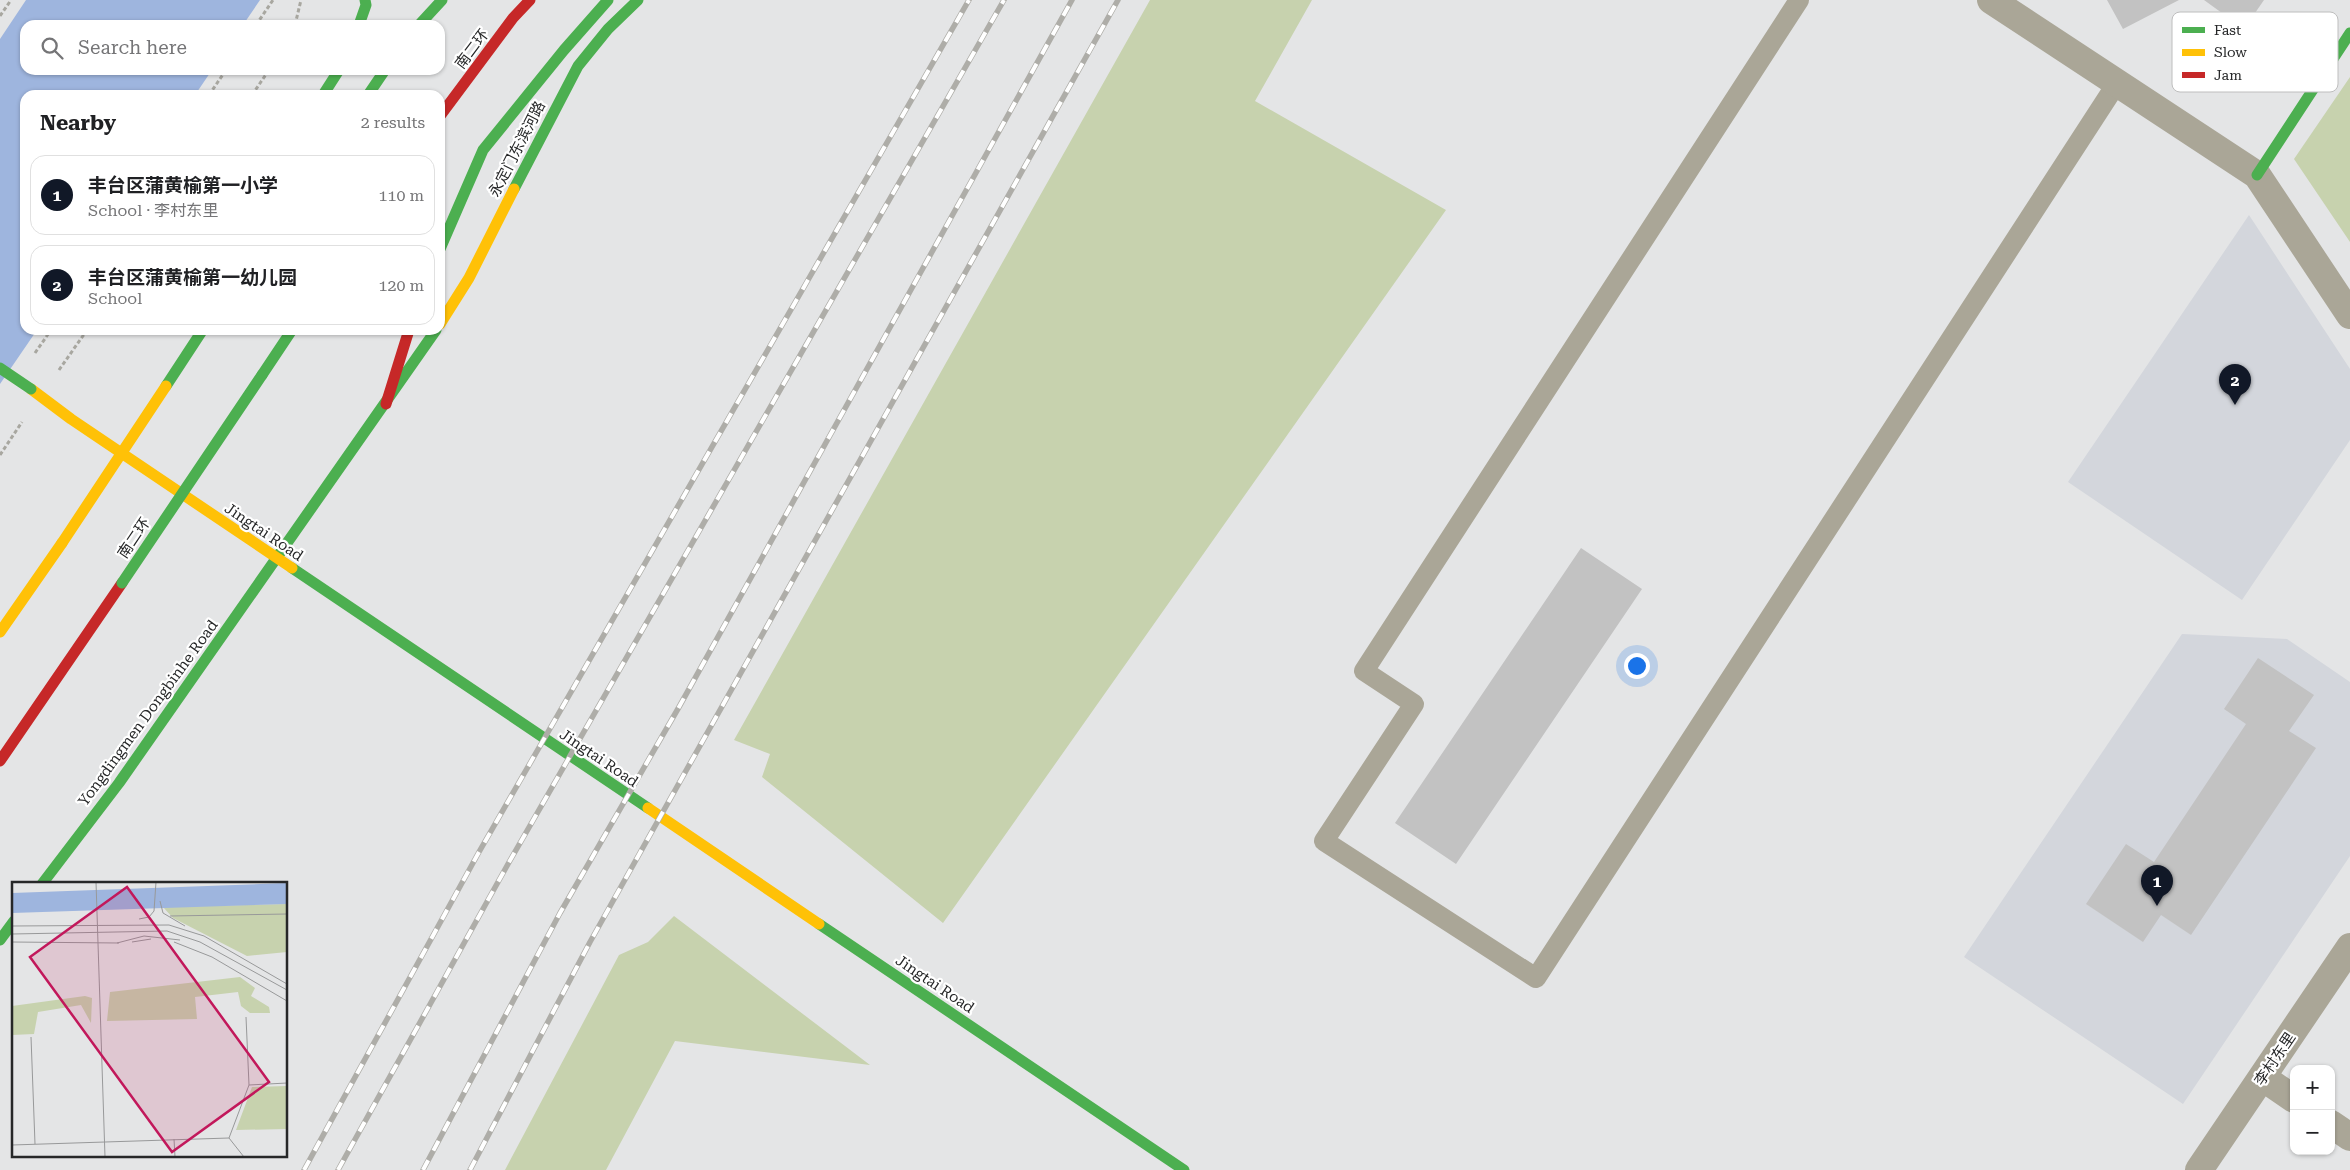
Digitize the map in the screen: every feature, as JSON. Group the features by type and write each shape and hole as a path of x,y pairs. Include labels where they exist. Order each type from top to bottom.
{"main road":[{"path":"361,20 366,0"},
{"path":"424,20 442,0"},
{"name":"南二环","path":"445,109 513,18 530,0"},
{"path":"445,237 483,150 564,50 608,0"},
{"name":"永定门东滨河路","path":"445,316 469,278 552,113 578,66 608,29 638,0"},
{"path":"2338,51 2350,33"},
{"path":"326,90 336,75"},
{"path":"371,90 382,75"},
{"path":"2257,175 2311,92"},
{"path":"0,632 62,544 199,335"},
{"name":"南二环","path":"0,761 289,335"},
{"path":"386,404 407,335"},
{"path":"386,404 433,335"},
{"name":"Jingtai Road","path":"0,368 71,419 276,558 1184,1170"},
{"name":"Yongdingmen Dongbinhe Road","path":"44,882 119,783 386,404"},
{"path":"0,940 12,925"}],"street":[{"path":"1991,0 2257,175 2350,315"},
{"name":"李村东里","path":"2199,1170 2350,947"},
{"path":"2262,1078 2290,1096"},
{"path":"2335,1127 2350,1137"}],"lane":[{"path":"1799,0 1364,671 1414,704 1324,841 1536,978 2117,83"}],"path":[{"path":"0,16 10,0"},
{"path":"259,20 273,0"},
{"path":"296,20 301,0"},
{"path":"212,90 223,75"},
{"path":"255,90 266,75"}],"shaded area":[{"path":"2249,215 2350,369 2350,440 2242,600 2068,482"},
{"path":"2182,634 2287,639 2350,682 2350,856 2183,1104 1964,957"}],"green space":[{"path":"1150,0 1312,0 1255,101 1446,210 943,923 762,777 770,754 734,740"},
{"path":"2350,77 2350,242 2294,159"},
{"path":"674,916 870,1065 675,1041 606,1170 505,1170 619,955 648,942"}],"water":[{"path":"26,0 260,0 246,20 20,20 20,75 209,75 198,90 20,90 20,335 34,335 0,384 0,39"}],"building":[{"path":"2107,0 2179,0 2123,29"},
{"path":"2204,0 2264,0 2256,12 2221,12"},
{"path":"1581,548 1642,589 1456,864 1395,823"},
{"path":"2258,658 2314,695 2289,731 2316,748 2191,935 2161,915 2143,942 2086,904 2126,844 2154,862 2246,724 2224,709"}],"railway":[{"path":"304,1170 479,852 969,0"},
{"path":"338,1170 508,864 1004,0"},
{"path":"423,1170 560,913 679,707 1072,0"},
{"path":"470,1170 590,942 1118,0"}],"traffic: fast":[{"path":"361,20 366,5 365,0"},
{"path":"424,20 442,0"},
{"path":"445,237 483,150 564,50 608,0"},
{"path":"514,189 578,66 608,29 638,0"},
{"path":"2338,51 2350,33"},
{"path":"326,90 336,75"},
{"path":"371,90 382,75"},
{"path":"2257,175 2311,92"},
{"path":"166,386 199,335"},
{"path":"262,375 289,335"},
{"path":"44,882 119,783 433,335"},
{"path":"0,368 31,389"},
{"path":"122,583 262,375"},
{"path":"292,568 648,808"},
{"path":"0,940 12,924"},
{"path":"819,924 1184,1170"}],"traffic: slow":[{"path":"445,316 469,278 514,189"},
{"path":"62,543 166,386"},
{"path":"31,389 71,419 292,568"},
{"path":"0,632 62,543"},
{"path":"648,808 819,924"}],"traffic: jam":[{"path":"445,109 513,18 530,0"},
{"path":"386,404 407,335"},
{"path":"0,761 122,583"}],"place":[{"name":"丰台区蒲黄榆第一幼儿园","path":"2235,405"},
{"name":"丰台区蒲黄榆第一小学","path":"2157,906"}]}
